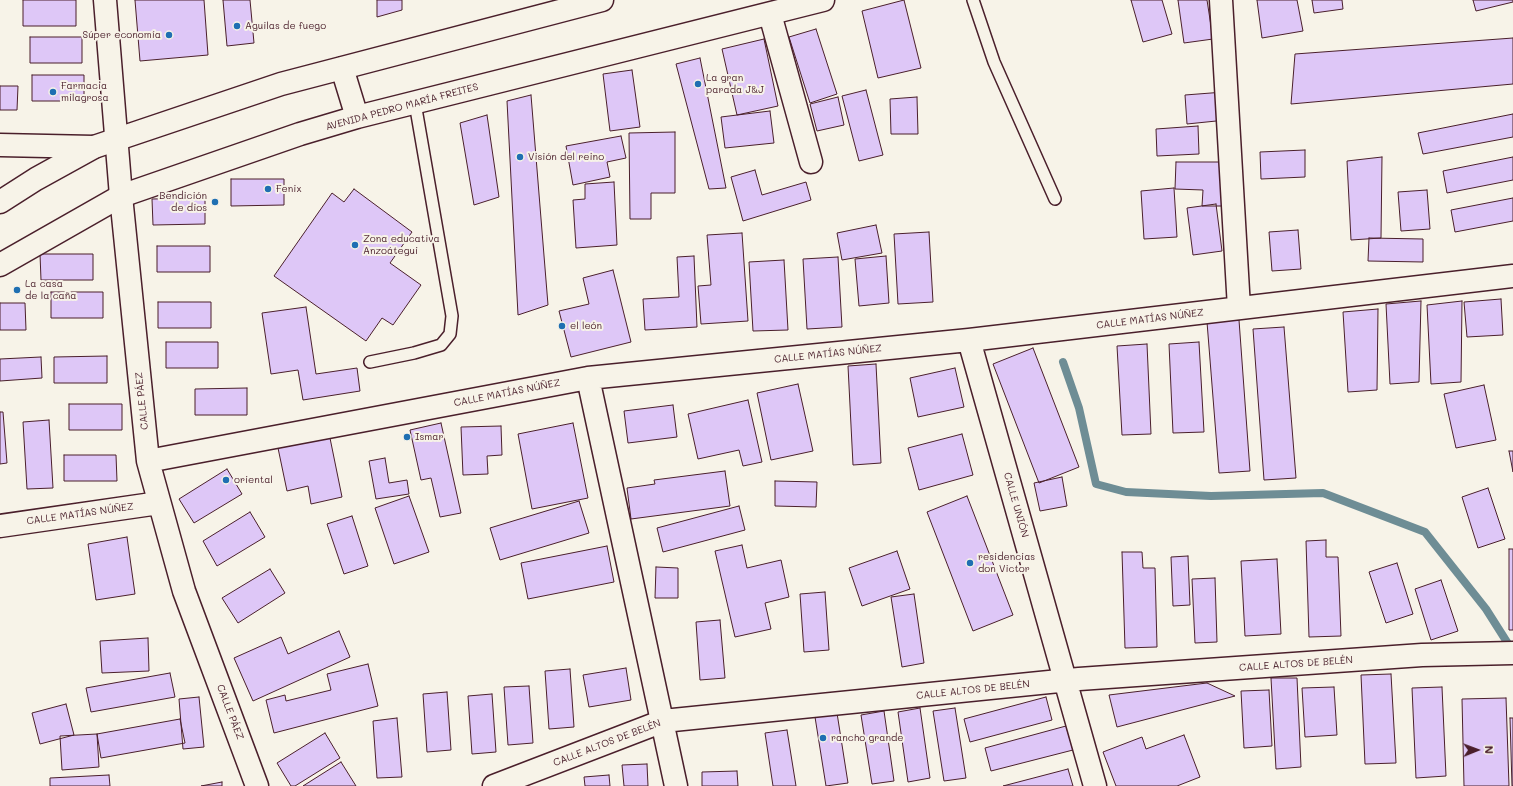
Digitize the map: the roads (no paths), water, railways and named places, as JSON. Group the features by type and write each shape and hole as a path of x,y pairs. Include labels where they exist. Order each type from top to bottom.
{"street":[{"name":"CALLE PÁEZ","path":"105,0 121,196 148,461 184,591 257,786"},
{"path":"0,202 36,179 94,147 281,84 342,68 548,7 602,0"},
{"name":"AVENIDA PEDRO MARÍA FREITES","path":"0,265 121,196 300,134 357,117 823,0"},
{"path":"1221,0 1239,308"},
{"path":"770,14 811,162"},
{"path":"342,68 357,117"},
{"path":"0,144 94,147"},
{"name":"CALLE MATÍAS NÚÑEZ","path":"148,461 588,378 970,340 1513,276"},
{"name":"CALLE UNIÓN","path":"970,340 1096,786"},
{"path":"588,378 676,786"},
{"name":"CALLE MATÍAS NÚÑEZ","path":"0,526 159,503"},
{"name":"CALLE ALTOS DE BELÉN","path":"494,786 663,721 1066,681 1422,655 1513,653"}],"lane":[{"path":"973,0 994,62 1055,199"},
{"path":"370,362 414,353 441,345 450,334 452,316 415,103"}],"waterway":[{"path":"1063,362 1079,408 1096,484 1126,492 1211,496 1323,493 1425,532 1486,609 1512,650"}],"place":[{"name":"Aguilas de fuego","path":"237,26"},
{"name":"Súper economía","path":"169,35"},
{"name":"La gran parada J&J","path":"698,84"},
{"name":"Farmacia milagrosa","path":"53,92"},
{"name":"Visión del reino","path":"520,157"},
{"name":"Fenix","path":"268,189"},
{"name":"Bendición de dios","path":"215,202"},
{"name":"Zona educativa Anzoátegui","path":"355,245"},
{"name":"La casa de la caña","path":"17,290"},
{"name":"el león","path":"562,326"},
{"name":"Ismar","path":"407,437"},
{"name":"oriental","path":"226,480"},
{"name":"residencias don Victor","path":"970,563"},
{"name":"rancho grande","path":"823,738"}]}
